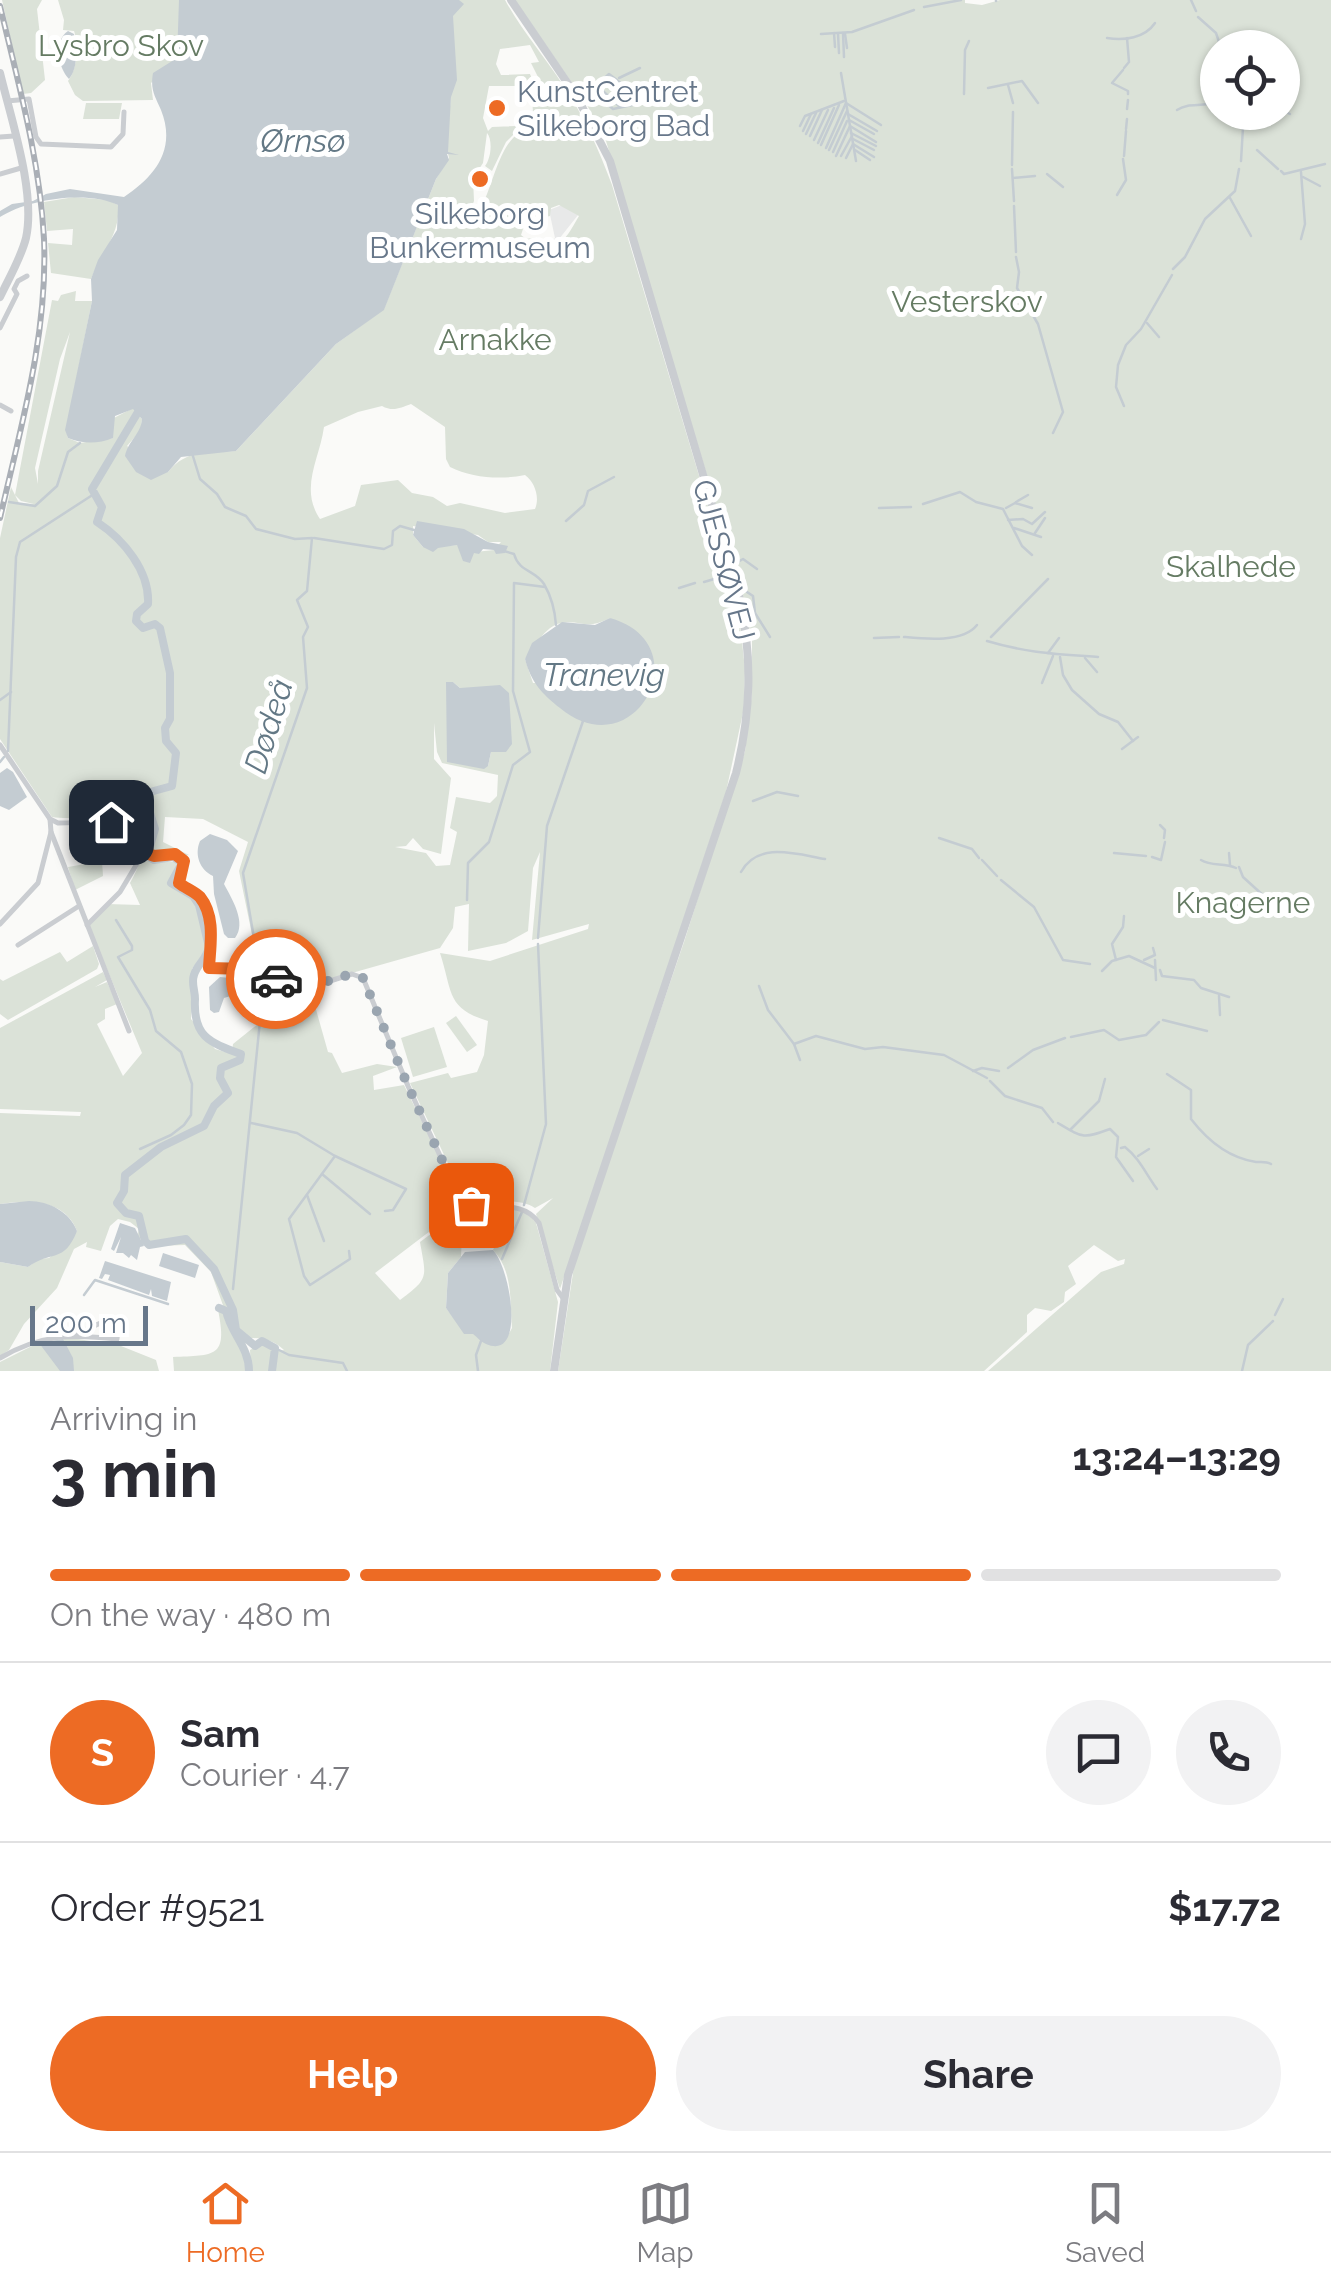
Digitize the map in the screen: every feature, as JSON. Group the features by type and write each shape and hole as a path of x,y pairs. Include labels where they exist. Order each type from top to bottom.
{"street":[{"name":"GJESSØVEJ","path":"511,0 577,97 610,162 739,596 750,670 748,712 736,773 592,1200 563,1298 554,1371"},
{"path":"0,73 27,208 24,242 0,296"},
{"path":"7,102 29,100 36,137 45,145 111,147 123,134 124,112"},
{"path":"0,137 14,136"},
{"path":"0,174 21,168"},
{"path":"0,326 17,294 14,289 18,281 28,276"},
{"path":"0,406 11,411"},
{"path":"0,745 50,819 58,823 122,824 133,831 147,853"},
{"path":"50,819 51,832 129,1031"},
{"path":"0,924 38,883 51,832"},
{"path":"147,853 175,854 184,861 179,883 195,893 206,908 213,946 209,968 256,971 296,988 352,974 363,978 459,1197 471,1205 514,1206 532,1214 539,1223 557,1290 563,1298"},
{"path":"87,925 120,892 147,853"},
{"path":"18,945 79,906"},
{"path":"0,1358 30,1343 76,1334 105,1320 118,1325 118,1339 76,1334"}],"shaded area":[{"path":"582,187 578,215 559,239 550,244 555,238 549,210 562,205"}],"green space":[{"path":"2,0 42,0 37,9 45,80 31,93 23,94"},
{"name":"Lysbro Skov","path":"58,0 182,0 177,58 151,83 153,100 83,101 75,95 68,81 75,64 76,37 74,31 63,30"},
{"name":"Arnakke","path":"439,0 505,0 578,109 612,185 738,606 745,669 744,708 726,792 560,1289 536,1214 553,1198 535,1208 519,1202 465,1199 410,1083 448,1073 451,1078 477,1072 484,1055 488,1021 465,1011 453,997 440,953 490,961 588,929 589,924 532,940 540,852 533,868 528,931 506,943 468,951 469,904 455,907 453,928 440,948 306,986 293,985 259,969 239,871 248,842 203,819 165,817 163,842 189,855 160,862 177,862 170,885 191,896 200,911 207,948 192,969 191,1019 215,1049 232,1054 233,1044 258,1024 257,976 268,979 265,1024 281,1024 283,1003 306,992 315,1006 328,1052 342,1073 377,1064 397,1067 373,1076 374,1090 404,1085 463,1206 375,1273 400,1300 424,1276 420,1242 463,1210 461,1257 448,1273 446,1308 460,1326 493,1345 507,1337 512,1328 507,1277 493,1250 511,1209 528,1213 536,1223 558,1302 550,1371 275,1371 270,1360 271,1371 251,1371 250,1350 263,1343 284,1350 261,1339 251,1338 244,1345 233,1333 211,1272 185,1245 154,1246 137,1237 139,1229 130,1222 118,1219 110,1226 101,1251 86,1247 87,1242 74,1249 57,1288 24,1324 9,1350 0,1356 0,1262 28,1267 39,1259 49,1258 77,1231 71,1220 55,1207 34,1202 0,1204 0,1113 80,1116 81,1112 0,1109 0,1028 103,972 107,980 95,987 107,982 117,1004 105,1009 105,1019 97,1024 123,1076 142,1053 89,926 107,904 140,905 130,883 141,858 143,841 137,829 126,823 52,817 0,739 0,538 11,487 15,495 52,300 58,301 61,295 76,291 75,301 92,301 66,430 68,438 80,443 113,438 112,419 133,408 142,419 141,430 127,446 168,472 190,456 236,451 336,344 384,309 436,179 449,158 446,145 451,97","holes":["530,45 539,62 531,63 542,85 532,95 536,115 505,149 481,208 496,214 473,219 469,214 474,201 473,178 483,163 487,133 490,150 485,166 492,171 506,142 519,129 492,127 488,131 483,118 489,86 528,86 532,79 530,74 501,75 496,64 500,49","559,205 579,216 556,245 541,248 538,237 526,239 521,235 524,226 529,229 528,213 536,212 537,219 550,216 551,208","70,332 38,484 35,468 60,359","411,404 445,427 450,467 487,477 525,475 536,490 535,509 505,513 460,503 447,506 433,497 412,493 398,480 361,485 355,506 320,519 311,484 324,427 358,412 382,406 393,409","413,526 501,542 494,550 475,552 457,545 423,547 413,535","610,618 649,649 656,681 533,683 525,659 545,633 561,623 595,624","453,682 460,688 491,752 488,766","434,723 442,763 498,775 497,796 490,803 456,797 450,828 457,832 450,865 436,866 426,853 395,847 406,846 413,838 423,849 441,854 451,778 434,759"]},
{"name":"Vesterskov","path":"515,0 965,0 982,5 1000,0 1331,0 1331,1371 988,1371 1101,1272 1124,1264 1125,1259 1118,1261 1094,1245 1068,1266 1076,1284 1065,1292 1064,1302 1051,1311 1035,1308 1027,1315 1027,1332 984,1371 558,1371 575,1260 745,751 752,693 752,640 735,568 606,141 587,105"},
{"path":"86,103 122,103 119,119 83,119"},
{"path":"74,197 108,200 118,205 113,234 91,279 51,273 48,243 72,245 73,229 47,231 44,202"},
{"path":"102,861 103,876 75,890 68,867"},
{"path":"93,946 97,969 8,1020 0,1014 0,979 3,981 60,952 67,962"},
{"path":"456,1016 477,1045 467,1052 446,1023"},
{"path":"434,1027 447,1067 413,1077 401,1038"},
{"path":"218,1310 223,1312 248,1371 174,1371 173,1357 215,1351 221,1337"},
{"path":"72,1338 121,1346 156,1360 159,1371 0,1371 0,1362 38,1343"}],"water":[{"name":"Ørnsø","path":"179,0 459,0 464,4 453,16 457,80 451,97 448,152 459,155 447,154 449,160 436,179 384,310 336,344 236,451 181,457 168,472 151,480 136,472 125,456 142,419 133,409 115,416 113,438 107,440 79,441 68,438 65,430 92,301 91,279 117,230 118,205 74,197 26,205 0,217 0,211 12,204 70,189 124,197 145,181 164,150 165,124 153,88 153,73 177,58"},
{"path":"68,31 74,34 76,51 69,79 59,55 60,41"},
{"path":"417,521 464,529 488,542 508,546 505,553 483,549 474,553 470,563 463,561 457,545 433,552 423,547 413,535"},
{"name":"Tranevig","path":"610,618 637,632 652,652 654,674 648,696 633,714 612,724 587,723 560,708 543,692 525,659 532,643 562,622 595,625"},
{"path":"446,682 460,688 500,685 509,693 512,744 506,752 491,752 484,769 447,762"},
{"path":"7,768 27,797 9,810 0,806 0,773"},
{"path":"210,834 227,840 238,851 224,884 239,918 235,938 224,934 213,876 199,862 198,846"},
{"path":"220,977 230,978 234,983 234,995 224,998 219,1012 214,1013 210,1010 209,987"},
{"path":"29,1201 51,1205 64,1213 77,1231 62,1252 28,1267 0,1262 0,1204"},
{"path":"120,1223 135,1228 144,1246 140,1247 137,1260 116,1253 121,1237 114,1251 111,1249"},
{"path":"493,1250 505,1274 511,1310 507,1339 499,1346 464,1334 446,1308 448,1273 465,1252"},
{"path":"163,1253 199,1265 195,1278 159,1266"},
{"path":"105,1261 171,1282 167,1301 152,1296 151,1289 149,1295 108,1280 110,1275 99,1278"},
{"path":"63,1339 73,1358 74,1371 60,1371 39,1343"}],"waterway":[{"path":"924,7 961,0"},
{"path":"1191,0 1196,11"},
{"path":"821,34 852,32 914,10"},
{"path":"1198,17 1213,30"},
{"path":"1107,38 1134,37 1155,23"},
{"path":"834,33 835,47"},
{"path":"843,33 844,57"},
{"path":"838,34 839,53"},
{"path":"845,34 847,48"},
{"path":"1124,68 1129,62 1127,38"},
{"path":"964,94 965,50 969,41"},
{"path":"619,78 640,68"},
{"path":"1123,70 1112,83 1128,94"},
{"path":"841,73 856,161"},
{"path":"589,92 609,74 631,91"},
{"path":"604,79 633,102"},
{"path":"591,80 619,106"},
{"path":"988,88 1022,81 1038,103"},
{"path":"1008,85 1013,103"},
{"path":"591,90 613,109 632,105"},
{"path":"1127,109 1128,100"},
{"path":"800,126 805,116 844,101"},
{"path":"826,148 846,103 881,125"},
{"path":"821,145 839,105"},
{"path":"1177,110 1200,105"},
{"path":"818,143 834,108"},
{"path":"810,136 822,110"},
{"path":"814,140 828,110"},
{"path":"829,150 847,111"},
{"path":"1012,165 1013,112"},
{"path":"806,134 816,113"},
{"path":"803,131 811,114"},
{"path":"848,114 877,131"},
{"path":"1126,129 1127,119"},
{"path":"849,120 874,134"},
{"path":"833,152 847,121"},
{"path":"836,156 850,126 876,142"},
{"path":"1241,161 1243,130"},
{"path":"1124,156 1126,131"},
{"path":"851,133 876,146"},
{"path":"841,156 852,136"},
{"path":"853,139 874,150"},
{"path":"846,158 853,144 874,157"},
{"path":"855,150 870,160"},
{"path":"1257,150 1278,169"},
{"path":"1117,195 1126,180 1123,159"},
{"path":"1281,171 1284,174 1325,164"},
{"path":"1012,169 1014,201"},
{"path":"1173,269 1185,257 1205,219 1235,191 1239,169"},
{"path":"1301,172 1305,224 1301,239"},
{"path":"1047,174 1063,187"},
{"path":"1013,178 1035,176"},
{"path":"1303,177 1320,186"},
{"path":"1230,198 1251,236"},
{"path":"1014,206 1016,252"},
{"path":"1016,257 1017,288 1038,324 1063,412 1053,433"},
{"path":"1124,406 1116,387 1118,365 1126,345 1141,329 1172,275"},
{"path":"1147,323 1159,337"},
{"path":"138,412 92,489 102,507 97,522 116,537 140,568 148,604 137,614 136,621 143,628 155,624 160,628 170,673 170,719 165,728 166,741 176,753 172,786 145,797 155,829 147,856 154,860 173,857 182,863 171,883 193,896 199,905 209,947 193,978 197,1022 211,1041 241,1054 240,1060 221,1068 220,1078 228,1093 214,1106 204,1126 161,1147 125,1175 124,1191 117,1203 126,1213 139,1216 149,1245 186,1239 214,1269 233,1310 236,1330 255,1346 262,1341 275,1348 272,1371"},
{"path":"9,502 35,506 57,486 68,452 80,443"},
{"name":"Dødeå","path":"192,453 200,479 225,507 246,516 256,529 295,539 312,538 307,591 297,600 308,627 303,637 307,688 243,873 259,968"},
{"path":"566,521 584,505 588,491 614,477"},
{"path":"923,504 960,492 976,502 1003,509 1022,546 1032,555"},
{"path":"8,751 16,557 20,542 94,494"},
{"path":"1016,502 1028,495"},
{"path":"1006,508 1015,503 1032,508"},
{"path":"879,508 911,507"},
{"path":"1008,520 1023,519 1032,524 1045,512"},
{"path":"1035,533 1045,518"},
{"path":"314,538 384,549 392,545 393,531 400,526 414,530"},
{"path":"1014,528 1041,537"},
{"path":"504,551 514,554 544,584 556,625"},
{"path":"736,563 743,559 757,569"},
{"path":"704,582 721,577"},
{"path":"991,637 1048,579"},
{"path":"467,900 468,863 489,842 513,765 530,752 513,691 514,583 545,587"},
{"path":"679,588 695,583"},
{"path":"747,592 753,596 755,613 770,637"},
{"path":"904,637 953,637 977,625"},
{"path":"874,638 899,637"},
{"path":"1048,653 1059,638"},
{"path":"987,641 1029,651 1098,657"},
{"path":"1042,683 1053,656"},
{"path":"1060,657 1063,675 1072,690 1099,714 1118,722 1133,741"},
{"path":"1085,658 1097,672"},
{"path":"0,700 11,692"},
{"path":"538,938 547,826 583,721"},
{"path":"1122,749 1138,737"},
{"path":"0,762 4,757"},
{"path":"753,801 777,792 798,796"},
{"path":"1160,825 1165,830 1164,838"},
{"path":"939,838 972,849 979,858"},
{"path":"1152,857 1161,860 1165,842"},
{"path":"741,872 748,862 767,853 825,859"},
{"path":"1114,853 1146,856"},
{"path":"1229,853 1230,865"},
{"path":"982,860 997,876"},
{"path":"1201,860 1236,868"},
{"path":"1239,867 1243,877 1265,897"},
{"path":"1001,880 1034,907 1063,960 1090,964"},
{"path":"1116,960 1112,944 1123,927 1124,916"},
{"path":"116,920 132,946 132,950 118,957 150,1010 156,1031 181,1052 192,1084 191,1115 184,1125 140,1149"},
{"path":"524,1205 546,1124 538,944"},
{"path":"1144,960 1155,955 1153,948"},
{"path":"1102,971 1112,961 1129,956 1155,968"},
{"path":"1155,960 1156,980"},
{"path":"1160,970 1162,976 1194,980 1201,988 1229,997"},
{"path":"233,1289 262,1001 261,978"},
{"path":"759,986 768,1010 794,1044 800,1060"},
{"path":"1219,996 1220,1015"},
{"path":"1163,1020 1207,1031"},
{"path":"1071,1037 1104,1030 1119,1040 1146,1035 1159,1022"},
{"path":"794,1044 816,1036 865,1049 883,1047 944,1055 987,1078"},
{"path":"1008,1068 1033,1050 1065,1038"},
{"path":"973,1071 999,1071"},
{"path":"1167,1074 1191,1090 1191,1119 1212,1141 1237,1157 1271,1164"},
{"path":"1071,1129 1099,1101 1105,1079"},
{"path":"990,1081 1005,1096 1042,1108 1053,1122"},
{"path":"251,1123 297,1133 335,1156 289,1219 310,1285 350,1259 349,1251"},
{"path":"1058,1123 1083,1135 1110,1129 1118,1137 1116,1157 1133,1181"},
{"path":"1121,1148 1134,1156 1157,1189"},
{"path":"1138,1156 1149,1149"},
{"path":"335,1156 406,1189 393,1210 385,1211"},
{"path":"322,1174 370,1214"},
{"path":"307,1195 324,1241"},
{"path":"502,1259 522,1212"},
{"path":"84,1295 95,1280 168,1304"},
{"path":"1275,1315 1283,1299"},
{"path":"219,1308 226,1311 249,1371"},
{"path":"1242,1371 1248,1345 1273,1321"},
{"path":"478,1371 476,1355 481,1341"},
{"path":"275,1348 289,1355 343,1363 347,1371"}],"railway":[{"path":"0,6 27,121 44,239 37,345 0,518"}],"way so far":[{"path":"276,979 302,988 352,974 363,978 459,1197 471,1205"}],"place":[{"name":"KunstCentret Silkeborg Bad","path":"497,108"},
{"name":"Silkeborg Bunkermuseum","path":"480,179"}],"route":[{"path":"111,822 133,831 144,852 154,856 175,854 184,861 179,883 201,898 206,908 213,946 209,968 248,969 276,979"}],"park label":[{"name":"Skalhede","path":"1231,566"},
{"name":"Knagerne","path":"1243,902"}]}
